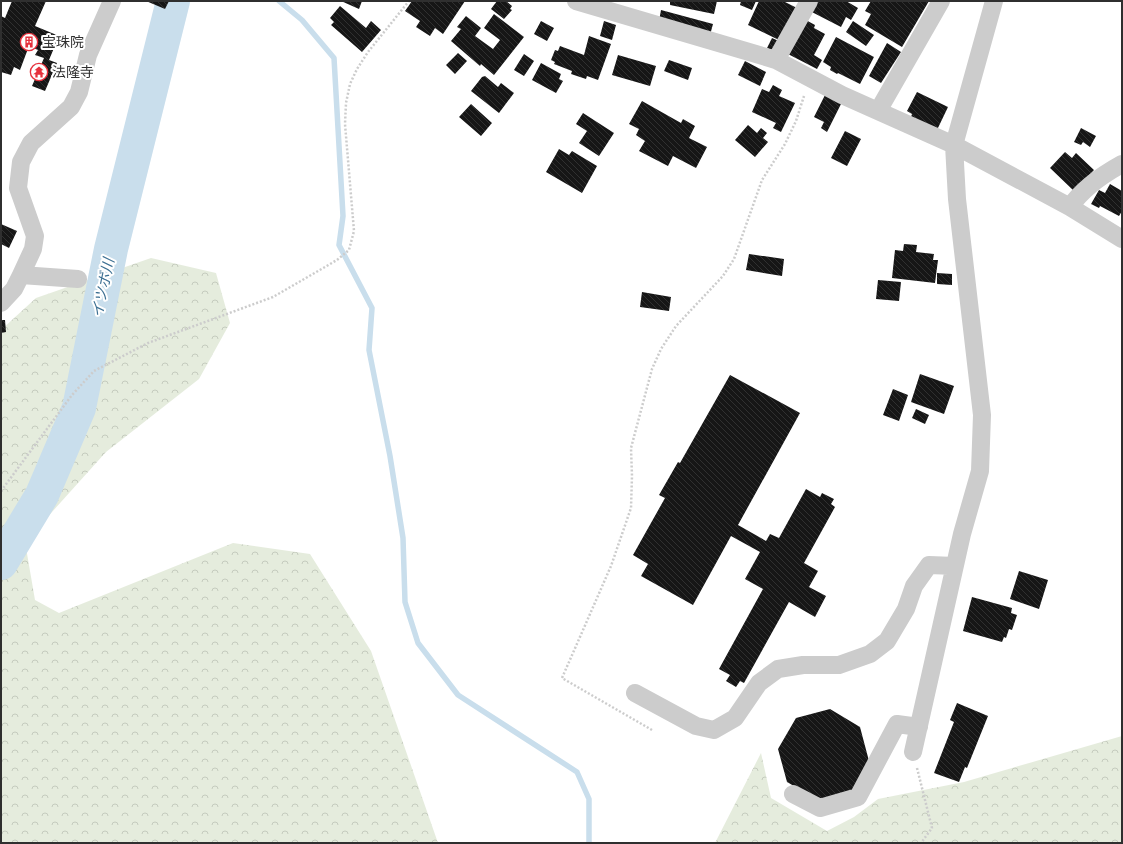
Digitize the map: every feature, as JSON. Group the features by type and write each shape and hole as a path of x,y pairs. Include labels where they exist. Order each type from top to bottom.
{"street":[{"path":"1,303 14,289 33,249 34,236 18,188 21,162 31,143 71,107 79,92 88,55 112,1"},
{"path":"576,1 776,60 878,111 954,145 1070,207 1122,239"},
{"path":"776,60 809,1"},
{"path":"878,111 941,1"},
{"path":"913,752 955,566 980,471 982,415 957,199 954,145 990,2"},
{"path":"1070,207 1076,198 1100,177 1122,164"},
{"path":"21,275 78,279"},
{"path":"635,693 696,726 714,730 735,718 759,683 778,669 803,665 839,664 870,654 887,641 893,632 906,609 914,586 929,565 955,566"},
{"path":"793,794 820,808 858,797 897,724 919,727"}],"path":[{"path":"1,491 72,395 94,371 148,343 273,297 337,260 349,250 354,232 345,124 346,103 350,84 357,69 368,52 409,1"},
{"path":"652,730 562,678 611,566 631,508 631,448 652,369 661,349 676,326 719,281 734,259 762,180 785,144 796,121 810,78"},
{"path":"913,752 932,828 921,843"}],"green space":[{"path":"151,258 216,273 230,323 199,379 106,452 25,542 35,600 59,613 233,543 310,554 371,651 438,843 1,843 1,330 36,298"},
{"path":"1122,736 1122,843 715,843 761,753 771,798 827,831 854,817 878,799 964,782"}],"building":[{"name":"宝珠院","path":"12,1 46,1 35,26 59,36 49,60 57,63 45,91 32,86 44,58 35,55 38,50 29,46 20,70 14,67 11,75 1,72 1,16 5,18"},
{"path":"146,1 169,1 165,9"},
{"path":"341,1 362,1 359,9"},
{"path":"412,1 465,1 443,34 435,28 430,36 416,27 420,21 405,11"},
{"path":"497,1 506,1 512,6 510,9 512,10 504,19 491,9"},
{"path":"670,1 717,1 714,14 670,5"},
{"path":"741,1 756,1 752,10 740,5"},
{"path":"759,1 783,1 799,9 783,42 748,25"},
{"path":"810,1 846,1 858,8 851,20 846,17 841,27 806,9"},
{"path":"871,1 929,1 902,47 865,25 871,14 865,11"},
{"path":"340,6 366,28 371,21 381,30 362,52 331,25 334,22 330,18"},
{"path":"661,10 713,24 710,35 659,21"},
{"path":"494,14 524,37 494,75 481,64 480,66 451,41 461,29 457,27 466,16 481,28 475,36 493,49 500,40 484,28"},
{"path":"804,19 815,25 814,28 825,34 814,55 822,60 817,69 786,53"},
{"path":"541,21 554,28 547,41 534,34"},
{"path":"604,21 616,25 612,40 600,36"},
{"path":"853,21 874,35 866,46 846,32"},
{"path":"589,36 611,44 598,80 587,76 586,79 571,74 572,71 554,64 555,62 551,60 555,50 558,51 560,46 584,55"},
{"path":"836,37 874,57 860,84 830,70 831,67 823,62"},
{"path":"772,38 781,42 776,52 767,48"},
{"path":"887,43 901,52 881,83 869,76"},
{"path":"458,53 467,61 455,74 446,65"},
{"path":"524,54 534,61 524,76 514,70"},
{"path":"618,55 656,66 650,86 612,75"},
{"path":"669,60 692,68 688,80 664,71"},
{"path":"745,61 766,72 760,86 738,75"},
{"path":"541,63 561,74 559,79 563,81 556,93 532,80"},
{"path":"485,76 498,87 501,83 514,93 499,113 471,91 482,77"},
{"path":"773,85 782,90 779,96 795,103 781,132 773,128 776,123 752,112 762,89 769,92"},
{"path":"917,92 948,107 937,130 911,117 912,114 907,111"},
{"path":"826,93 842,102 827,132 821,128 824,122 814,117"},
{"path":"642,101 681,123 683,119 695,126 689,138 707,147 696,168 673,156 668,166 639,151 645,141 636,135 639,129 629,124"},
{"path":"471,104 492,123 481,136 459,117"},
{"path":"583,113 614,133 599,156 579,143 587,131 576,124"},
{"path":"748,125 757,133 761,128 767,133 763,138 768,142 755,157 735,140"},
{"path":"1081,128 1096,136 1090,147 1083,142 1081,145 1074,142"},
{"path":"845,131 861,139 847,166 831,158"},
{"path":"559,149 569,155 572,151 597,166 582,193 546,172"},
{"path":"1065,152 1072,158 1076,153 1094,170 1074,191 1050,168"},
{"path":"1110,184 1122,191 1122,211 1119,216 1100,206 1099,208 1091,204 1099,190 1105,193"},
{"path":"1,224 17,231 9,248 1,244"},
{"path":"904,244 917,245 916,252 934,254 933,260 938,260 935,283 892,278 895,250 903,251"},
{"path":"749,254 784,259 782,276 746,270"},
{"path":"937,273 952,274 952,285 937,284"},
{"path":"878,280 901,282 899,301 876,299"},
{"path":"642,292 671,297 669,311 640,307"},
{"path":"1,320 5,320 6,332 1,333"},
{"path":"920,374 954,386 944,414 911,402"},
{"path":"730,375 800,413 738,525 766,541 770,534 779,538 806,489 820,497 822,493 834,499 831,504 835,507 804,563 818,571 809,587 826,596 815,617 789,602 744,683 740,681 736,687 726,681 730,675 719,669 763,589 745,579 760,552 731,536 693,605 641,576 648,564 633,555 665,498 659,495 678,462 680,463"},
{"path":"893,389 908,395 899,421 883,415"},
{"path":"916,409 929,415 925,424 912,418"},
{"path":"1019,571 1048,580 1039,609 1010,599"},
{"path":"972,597 1012,608 1011,613 1017,615 1012,630 1009,629 1006,638 1004,637 1002,642 963,631"},
{"path":"957,703 988,716 967,768 965,767 959,782 934,773 954,722 950,720"},
{"path":"830,709 860,727 869,761 852,791 818,800 787,782 778,749 796,718"}],"waterway":[{"name":"イツボ川","path":"1,563 42,495 79,408 111,249 173,1"},
{"path":"279,1 302,20 334,58 343,216 339,245 372,308 369,350 390,456 403,538 405,602 418,643 458,695 577,772 589,799 589,843"}],"place":[{"name":"宝珠院","path":"29,42"},
{"name":"法隆寺","path":"39,72"}]}
